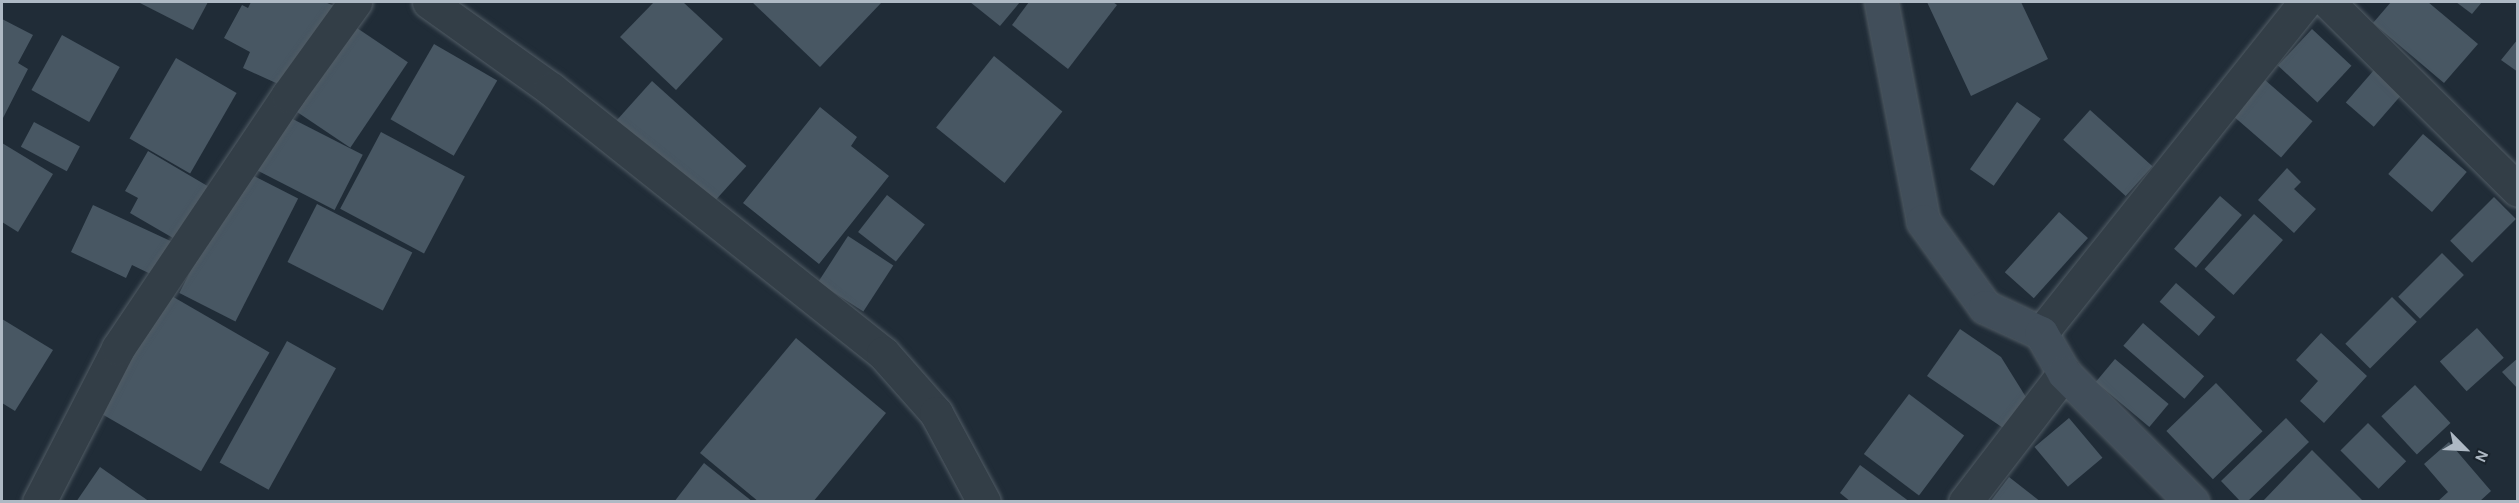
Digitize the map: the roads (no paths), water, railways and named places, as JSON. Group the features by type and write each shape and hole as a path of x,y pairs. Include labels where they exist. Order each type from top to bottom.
{"street":[{"path":"39,501 118,348 288,95 355,2"},
{"path":"429,2 551,89 884,353 936,413 984,501"},
{"path":"1881,2 1923,221 1985,307 2041,333 2064,373 2192,501"},
{"path":"2041,333 2305,2"},
{"path":"2328,2 2517,190"},
{"path":"1965,501 2064,373"}]}
